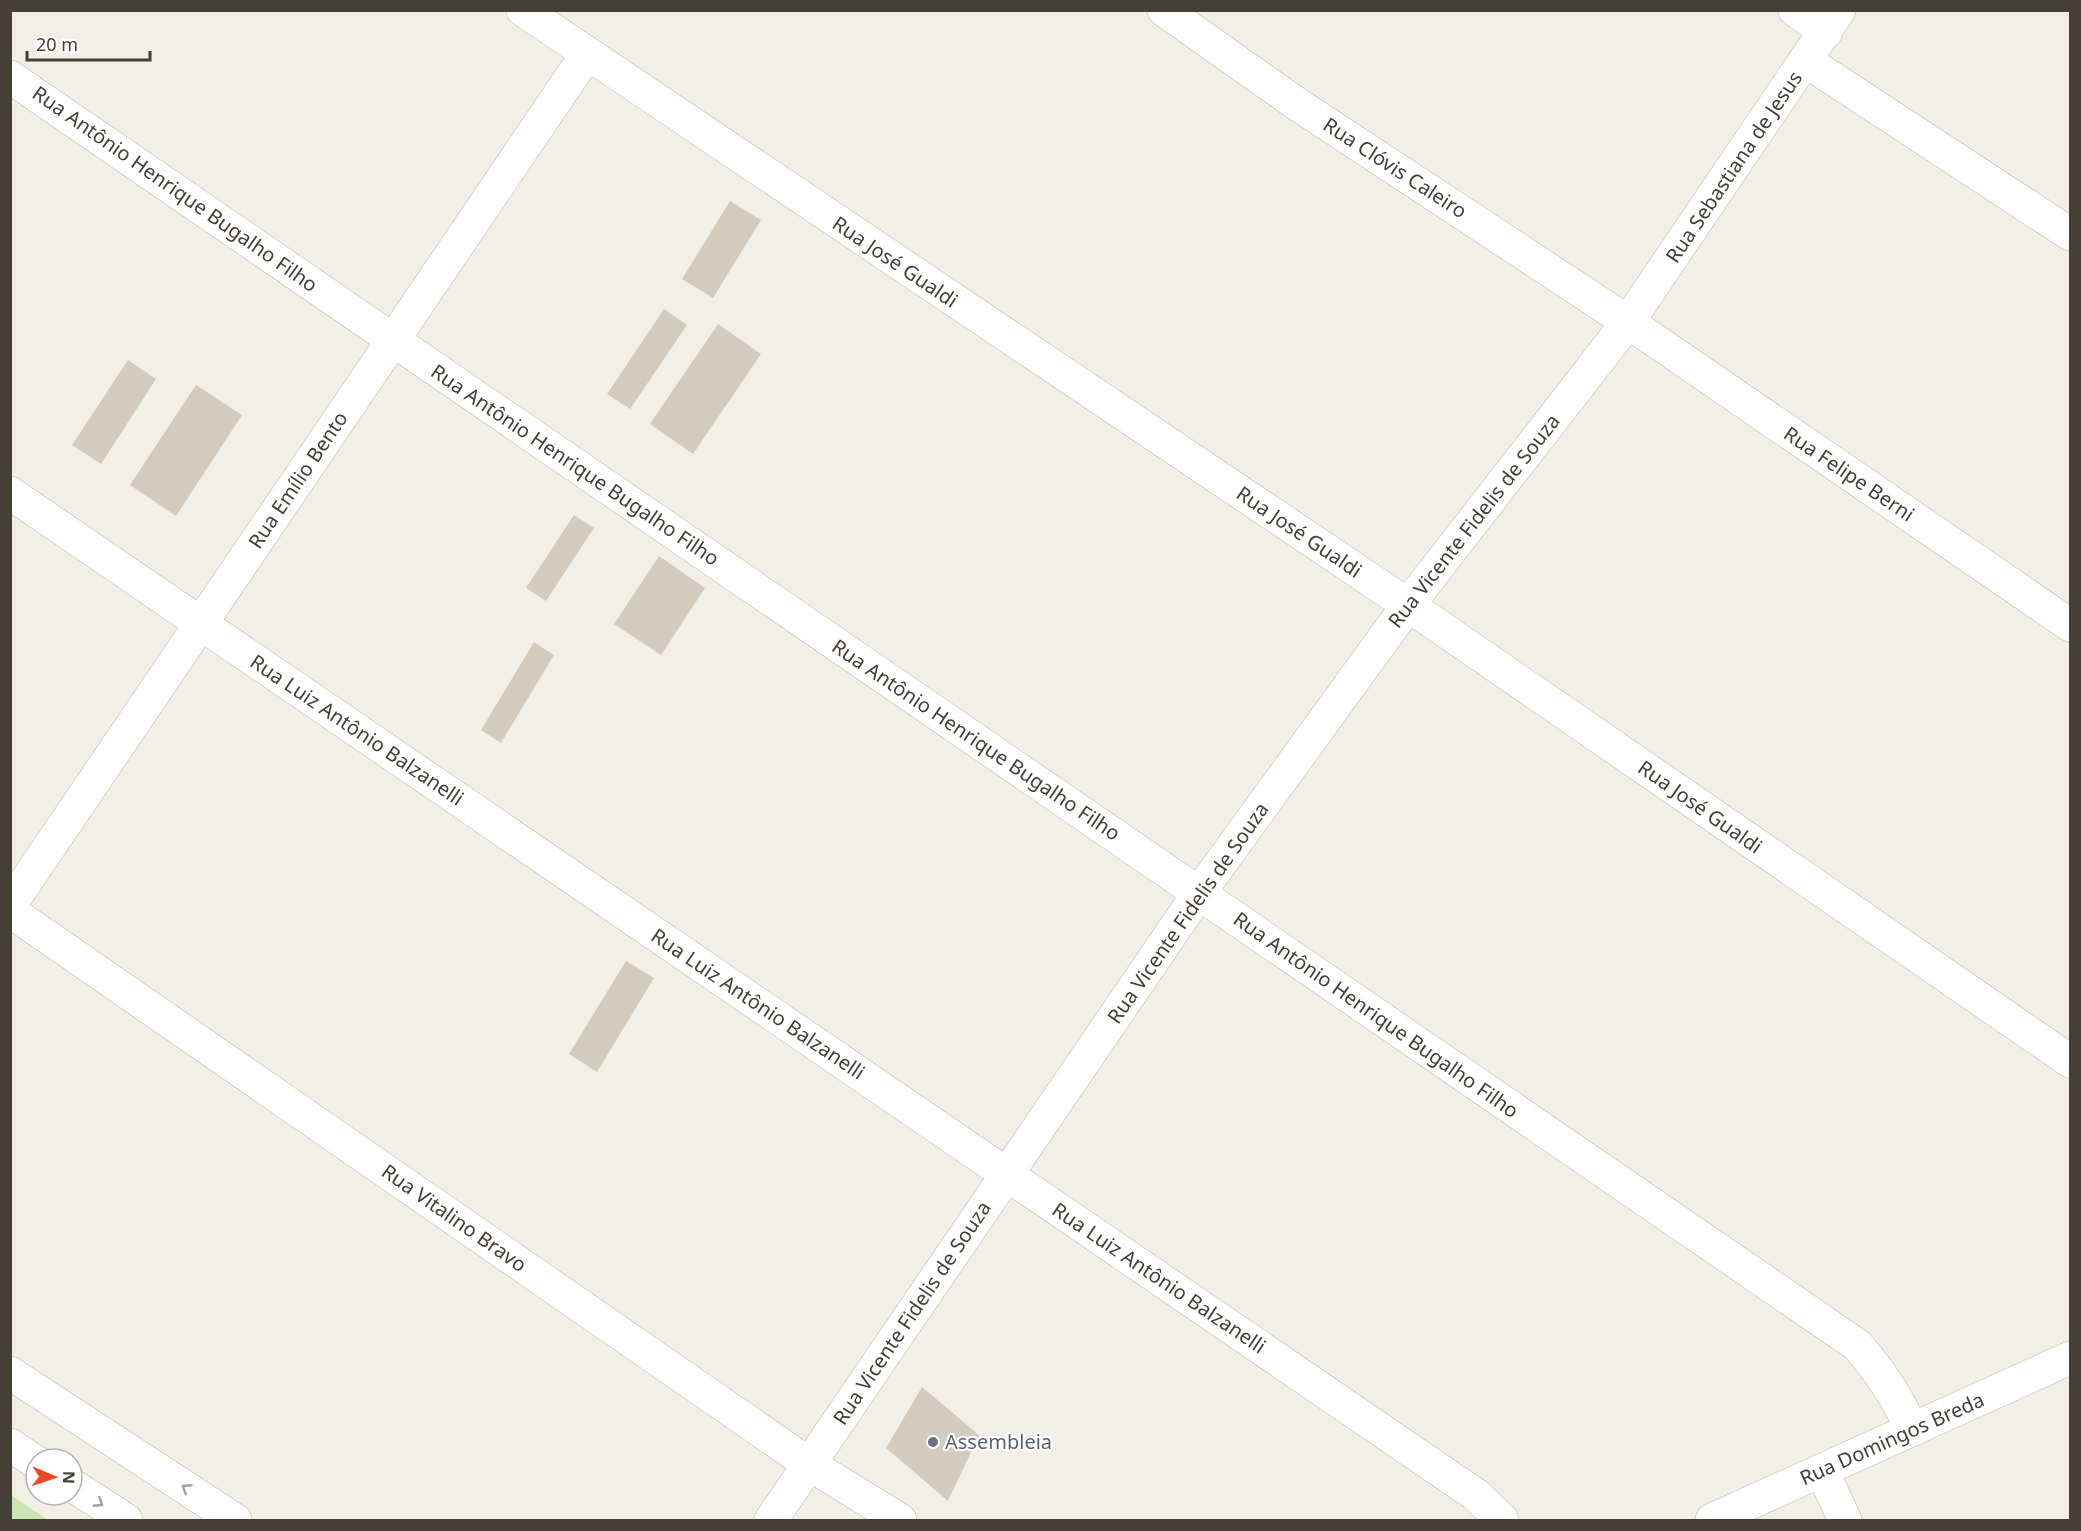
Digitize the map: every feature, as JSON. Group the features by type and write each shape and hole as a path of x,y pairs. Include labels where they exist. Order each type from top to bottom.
{"street":[{"name":"Rua José Gualdi","path":"523,10 1408,605 2070,1061"},
{"name":"Rua Clóvis Caleiro","path":"1164,10 1298,104 1628,322"},
{"path":"1795,10 1832,21"},
{"name":"Rua Sebastiana de Jesus","path":"1628,322 1832,21"},
{"name":"Rua Emílio Bento","path":"10,905 586,54"},
{"path":"1806,61 2070,234"},
{"name":"Rua Antônio Henrique Bugalho Filho","path":"10,77 1857,1345 1880,1371 1898,1399 1912,1430"},
{"name":"Rua Vicente Fidelis de Souza","path":"771,1521 1199,893 1408,605 1628,322"},
{"name":"Rua Felipe Berni","path":"1628,322 2070,625"},
{"name":"Rua Luiz Antônio Balzanelli","path":"10,493 1476,1495 1502,1521"},
{"name":"Rua Vitalino Bravo","path":"10,911 809,1464 900,1521"},
{"name":"Rua Domingos Breda","path":"1713,1521 2070,1358"},
{"path":"10,1373 235,1521"},
{"path":"10,1445 24,1454"},
{"path":"1822,1471 1845,1521"},
{"path":"84,1493 126,1521"}],"green space":[{"path":"10,1495 24,1504 24,1507 29,1507 48,1520 11,1520"}],"building":[{"path":"730,201 761,220 713,298 682,279"},
{"path":"664,309 687,325 630,409 607,394"},
{"path":"718,324 761,354 693,454 650,424"},
{"path":"128,360 156,379 101,464 72,445"},
{"path":"196,385 242,415 176,516 130,485"},
{"path":"574,515 594,528 546,601 526,588"},
{"path":"659,556 705,588 661,655 614,624"},
{"path":"534,642 554,655 501,743 481,730"},
{"path":"626,961 654,978 597,1072 569,1054"},
{"name":"Assembleia","path":"922,1387 979,1435 948,1501 886,1448"}],"place":[{"name":"Assembleia","path":"933,1442"}]}
